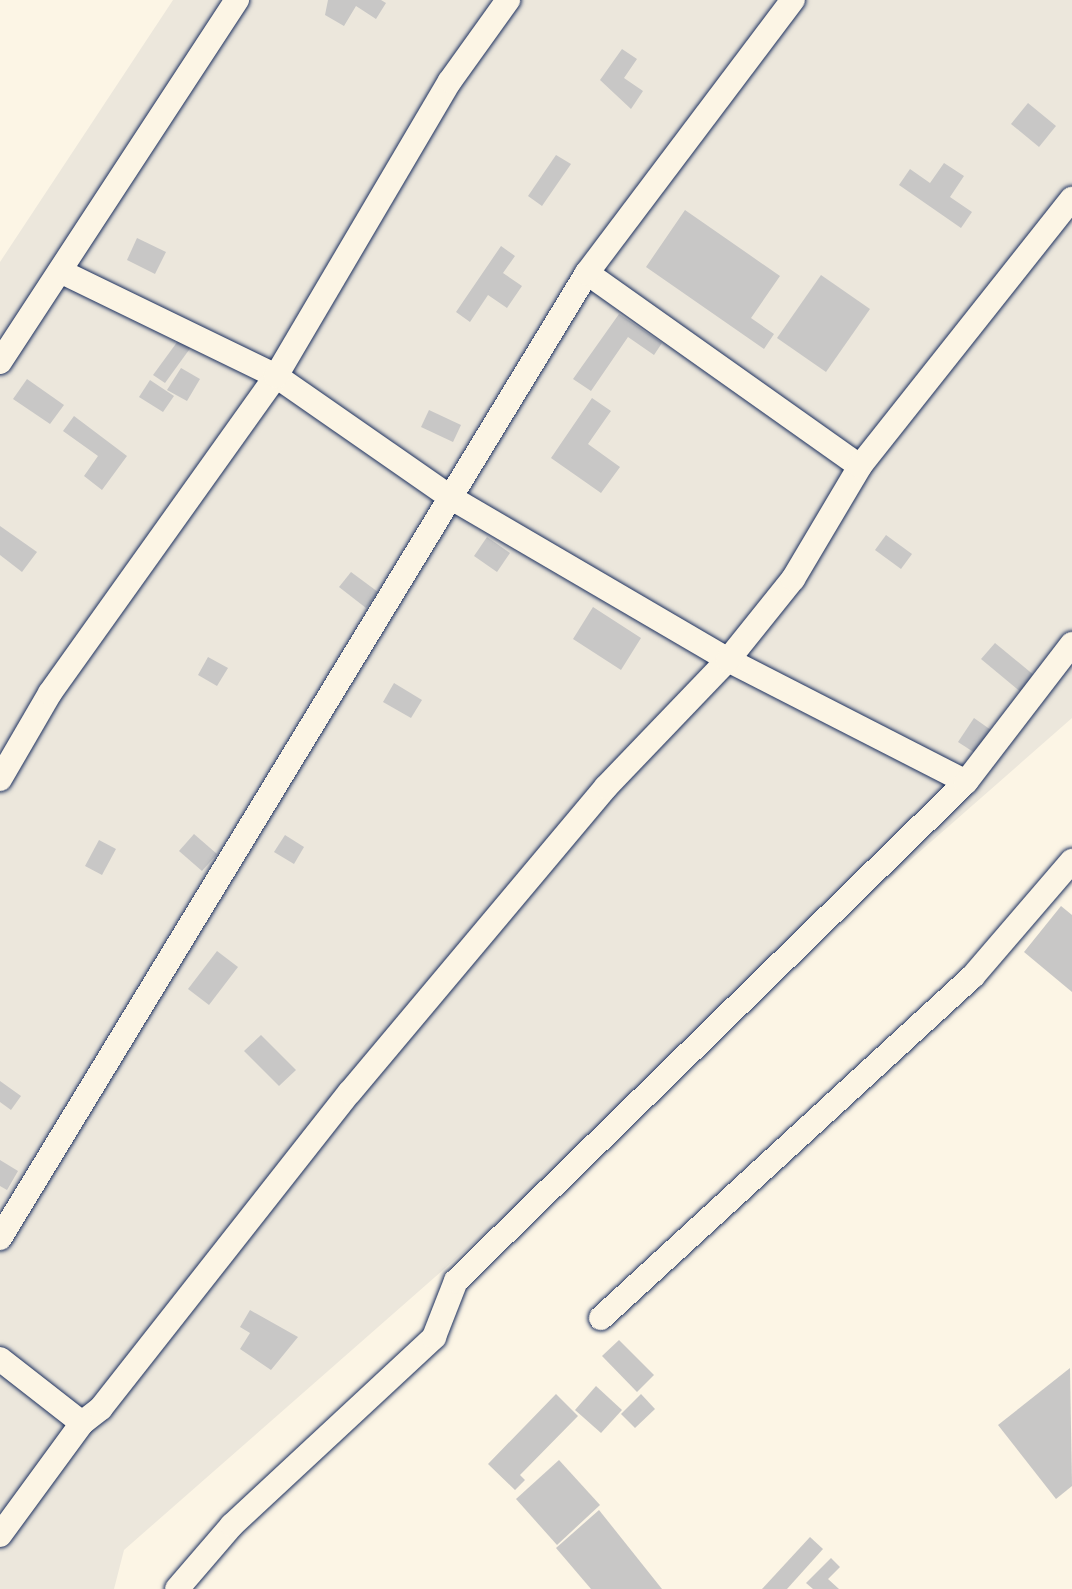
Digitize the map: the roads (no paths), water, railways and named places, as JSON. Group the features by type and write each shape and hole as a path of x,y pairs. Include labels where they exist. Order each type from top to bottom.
{"street":[{"path":"0,362 64,273 237,0"},
{"path":"0,779 50,693 276,376 450,81 508,0"},
{"path":"0,1238 453,499 587,273 793,0"},
{"path":"0,1535 82,1423 101,1408 350,1092 596,799 728,660 793,579 860,466 1072,199"},
{"path":"64,273 276,376 453,499 728,660 966,782"},
{"path":"587,273 860,466"},
{"path":"177,1589 232,1525 434,1337 456,1281 732,1017 966,782 1072,644"},
{"path":"601,1318 973,976 1072,861"},
{"path":"0,1359 82,1423"}]}
